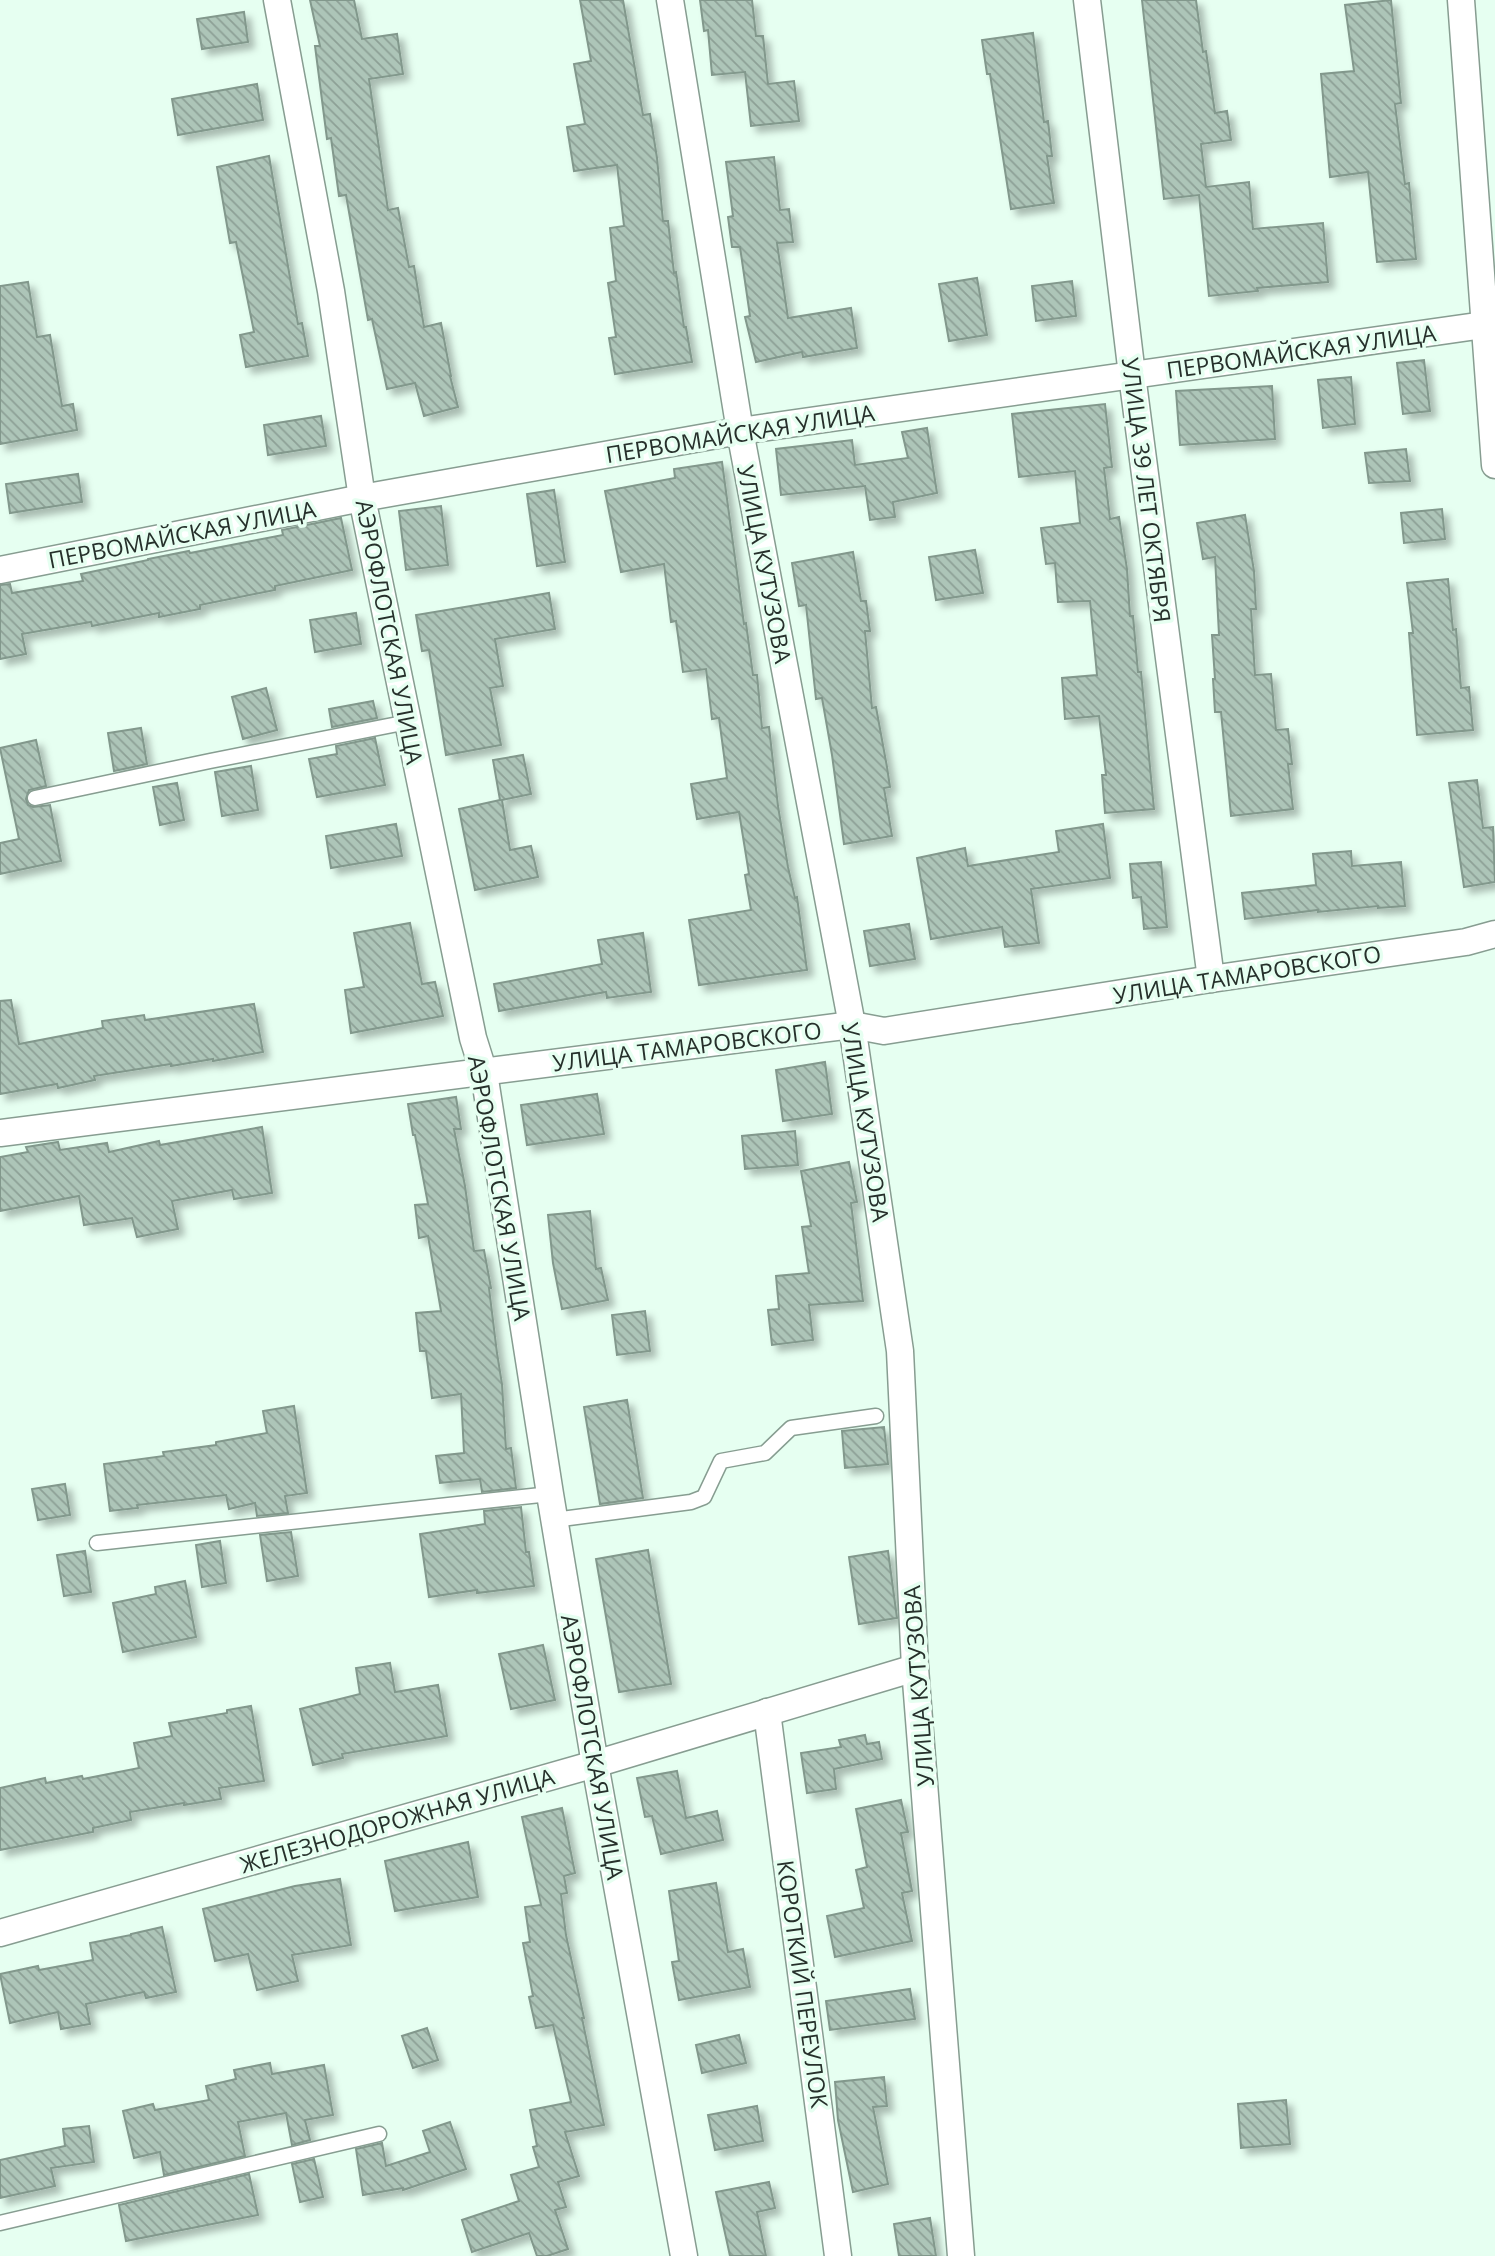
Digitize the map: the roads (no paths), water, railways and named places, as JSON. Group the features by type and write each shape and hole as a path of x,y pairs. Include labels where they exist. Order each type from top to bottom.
{"street":[{"name":"АЭРОФЛОТСКАЯ УЛИЦА","path":"277,0 331,291 362,498 472,1038 484,1073 595,1764 684,2256"},
{"name":"УЛИЦА КУТУЗОВА","path":"670,0 740,431 852,1025 900,1351 915,1668 961,2256"},
{"name":"УЛИЦА 39 ЛЕТ ОКТЯБРЯ","path":"1087,0 1132,374 1211,979"},
{"path":"1461,0 1495,465"},
{"name":"ПЕРВОМАЙСКАЯ УЛИЦА","path":"0,570 362,498 740,431 1484,326"},
{"name":"УЛИЦА ТАМАРОВСКОГО","path":"0,1133 852,1025 884,1031 1466,942 1495,934"},
{"name":"ЖЕЛЕЗНОДОРОЖНАЯ УЛИЦА","path":"0,1933 595,1764 915,1668"},
{"name":"КОРОТКИЙ ПЕРЕУЛОК","path":"766,1712 838,2256"}],"lane":[{"path":"35,798 408,722"},
{"path":"97,1544 552,1507 691,1502 704,1497 721,1461 765,1454 791,1428 876,1416"},
{"path":"0,2223 379,2134"}]}
